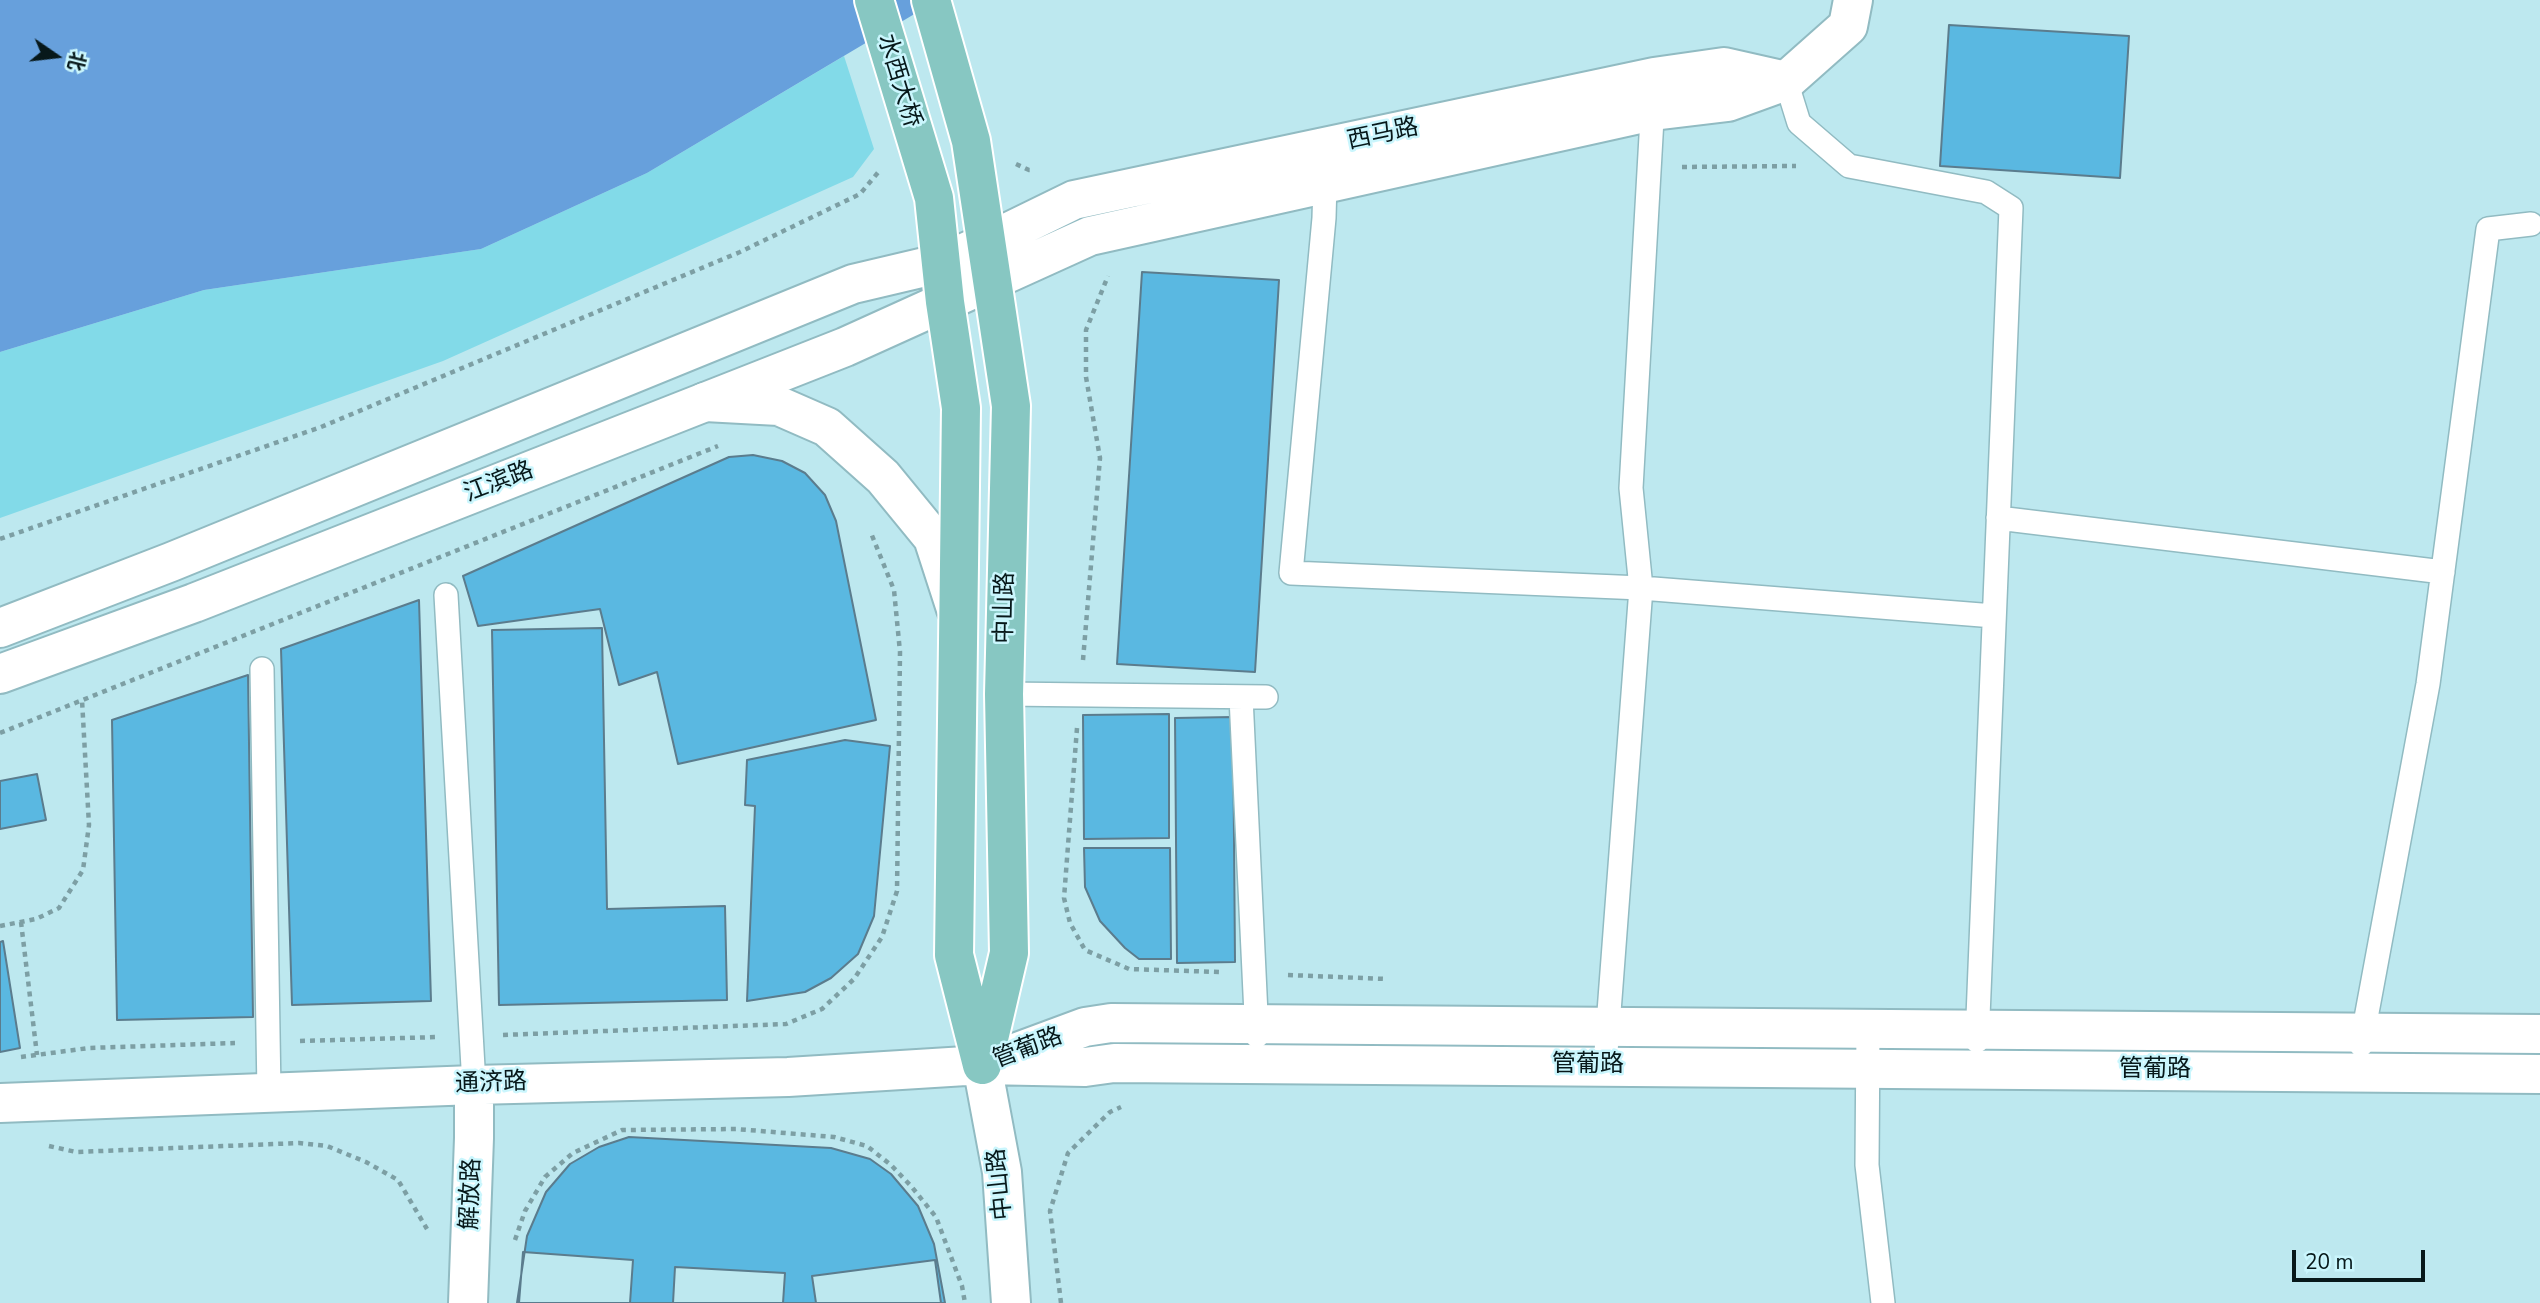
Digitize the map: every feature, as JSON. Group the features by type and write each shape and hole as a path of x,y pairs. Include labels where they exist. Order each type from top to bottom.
{"main road":[{"name":"水西大桥","path":"874,0 923,162"},
{"name":"中山路","path":"930,0 973,149 1011,407 1004,694 1009,953 982,1065"},
{"name":"中山路","path":"923,162 934,198 945,302 961,408 954,955 982,1065"}],"street":[{"path":"1786,81 1848,26 1853,0"},
{"name":"西马路","path":"993,280 1090,236 1325,183 1653,94 1724,67 1786,81"},
{"name":"西马路","path":"942,263 1074,200 1653,94"},
{"name":"江滨路","path":"0,628 171,562 853,284 942,263"},
{"name":"江滨路","path":"0,674 194,603 845,347 993,280"},
{"path":"705,402 779,406 827,427 883,477 933,538 958,617"},
{"name":"管葡路","path":"982,1065 1084,1027 1111,1023 2540,1034"},
{"name":"管葡路","path":"982,1065 1085,1067 1114,1063 1259,1063 2540,1073"},
{"name":"通济路","path":"0,1103 474,1085 788,1077 982,1065"},
{"name":"中山路","path":"982,1065 1002,1172 1012,1303"},
{"name":"解放路","path":"468,1303 474,1085"}],"lane":[{"path":"1786,81 1799,123 1849,166 1986,192 2011,208 1976,1069"},
{"path":"1605,1065 1641,588 1631,488 1653,94"},
{"path":"1325,183 1291,573 1641,588 1994,616"},
{"path":"2356,1072 2428,684 2488,229 2531,224"},
{"path":"1998,518 2443,572"},
{"path":"446,595 474,1085"},
{"path":"262,669 269,1093"},
{"path":"1004,694 1266,697"},
{"path":"1241,697 1259,1063"},
{"path":"1868,1027 1867,1165 1883,1303"}],"path":[{"path":"1649,167 1849,166"},
{"path":"0,539 334,422 740,252 860,194 880,173"},
{"path":"1112,267 1086,330 1086,377 1100,458 1064,898 1070,923 1085,950 1129,969 1394,980"},
{"path":"0,733 721,445"},
{"path":"13,1058 89,1048 786,1024 822,1009 854,979 882,937 897,891 900,652 894,590 869,531"},
{"path":"0,926 36,919 59,908 83,870 89,825 82,701"},
{"path":"21,922 37,1055"},
{"path":"1061,1303 1050,1211 1068,1153 1110,1112 1122,1107"},
{"path":"511,1251 524,1212 545,1177 573,1153 622,1130 736,1129 834,1137 867,1146 911,1185 936,1217 962,1286 965,1303"},
{"path":"41,1144 76,1152 299,1143 327,1146 366,1162 398,1180 428,1232"}],"shaded area":[{"path":"0,0 938,0 647,173 481,249 204,290 0,352"},
{"path":"844,56 874,149 853,177 443,361 0,518 0,352 204,290 481,249 647,173"}],"building":[{"path":"1949,25 2129,36 2120,178 1940,166"},
{"path":"1142,272 1279,280 1255,672 1117,664"},
{"path":"753,455 782,461 805,473 825,495 836,521 876,720 678,764 657,672 619,685 600,609 478,626 463,576 729,457"},
{"path":"419,600 431,1001 292,1005 281,649"},
{"path":"602,628 607,909 725,906 727,1000 499,1005 492,630"},
{"path":"248,675 253,1017 117,1020 112,720"},
{"path":"1169,714 1169,838 1084,839 1083,715"},
{"path":"1233,717 1235,962 1177,963 1175,718"},
{"path":"845,740 890,746 874,916 858,954 831,978 805,992 747,1001 755,806 745,805 747,760"},
{"path":"37,774 46,820 0,829 0,781"},
{"path":"1084,848 1170,848 1171,959 1139,959 1100,921 1085,887"},
{"path":"3,941 20,1048 0,1052 0,942"},
{"path":"629,1137 831,1148 870,1159 891,1174 918,1206 934,1244 945,1303 517,1303 527,1236 546,1192 570,1164 599,1147"},
{"path":"523,1252 633,1260 630,1303 519,1303"},
{"path":"935,1260 941,1303 816,1303 812,1276"},
{"path":"675,1267 785,1273 783,1303 673,1303"}]}
